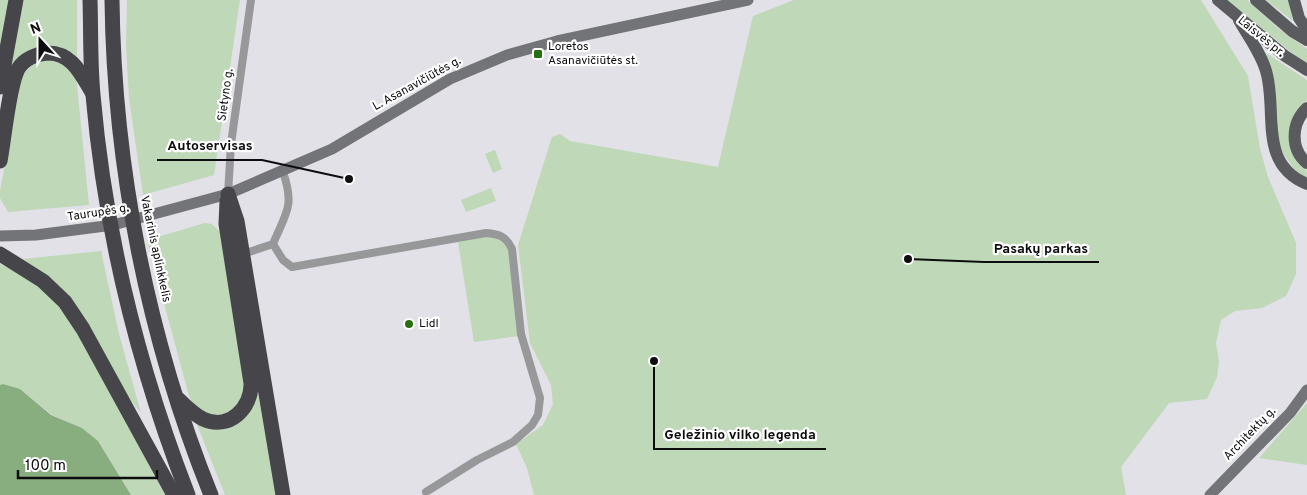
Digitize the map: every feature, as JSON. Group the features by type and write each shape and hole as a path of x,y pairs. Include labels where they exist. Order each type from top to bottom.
{"highway":[{"path":"0,87 16,0"},
{"path":"90,0 92,93 106,202 128,312 159,420 188,495"},
{"name":"Vakarinis aplinkkelis","path":"112,0 114,77 125,174 151,306 177,398 211,495"},
{"path":"113,18 122,0"},
{"path":"0,161 14,77 24,62 36,55 60,55 78,67 92,93"},
{"path":"228,194 237,221 283,495"},
{"path":"177,398 191,412 203,419 218,422 239,414 250,397 251,384 226,224 228,194"},
{"path":"0,254 43,281 65,302 83,329 174,495"}],"main road":[{"name":"L. Asanavičiūtės g.","path":"228,194 283,172 332,149 450,79 507,55 557,41 679,17 748,0"},
{"name":"Laisvės pr.","path":"1218,0 1239,20 1285,56 1307,70"},
{"name":"Laisvės pr.","path":"1256,0 1292,31 1307,40"},
{"path":"1294,0 1299,18 1307,30"},
{"path":"1239,20 1261,58 1266,72 1271,130 1277,155 1291,175 1307,184"},
{"path":"1307,108 1298,119 1294,136 1300,154 1307,163"},
{"name":"Taurupės g.","path":"0,236 80,231 163,213 228,194"},
{"name":"Architektų g.","path":"1210,495 1290,412 1307,390"}],"street":[{"name":"Sietyno g.","path":"228,194 231,144 251,0"},
{"path":"243,254 273,244 290,204 283,172"},
{"path":"273,244 283,260 292,266 486,233 503,236 509,242 512,248 521,334 540,398 538,415 532,425 514,442 477,460 426,492"}],"green space":[{"path":"0,0 10,0 0,55"},
{"path":"24,0 77,0 77,59 70,53 10,71"},
{"path":"127,0 240,0 214,175 143,195 129,98 126,46"},
{"path":"794,0 1201,0 1248,76 1260,149 1268,177 1296,243 1296,274 1286,296 1262,308 1235,311 1221,320 1216,343 1219,361 1217,377 1207,399 1169,403 1121,467 1126,495 534,495 527,468 516,444 543,425 553,404 551,385 530,343 518,245 552,137 560,134 570,141 718,167 753,16"},
{"path":"1226,0 1247,0 1279,29 1307,49 1307,65"},
{"path":"1266,0 1288,0 1293,21"},
{"path":"1266,53 1307,80 1307,100 1299,107 1294,116 1290,125 1290,135 1295,154 1307,171 1307,179 1294,169 1279,147"},
{"path":"48,60 64,64 76,75 89,205 8,212 0,198 0,191 22,76 33,64"},
{"path":"495,150 502,169 493,173 485,154"},
{"path":"491,188 496,201 466,212 461,200"},
{"path":"205,223 212,224 220,232 246,386 243,399 235,409 221,415 213,415 199,408 189,396 147,240"},
{"path":"483,237 496,237 508,246 519,336 474,342 458,242"},
{"path":"101,251 119,334 141,413 122,389 95,336 72,299 53,280 22,259"},
{"path":"0,264 28,277 59,303 79,334 165,495 131,495 98,441 82,428 52,415 20,389 0,385"},
{"path":"3,384 20,389 51,415 82,428 98,441 131,495 0,495 0,385"},
{"path":"260,393 276,495 225,495 196,422 207,426"},
{"path":"1307,403 1307,465 1259,458"}],"place":[{"name":"Loretos Asanavičiūtės st.","path":"538,54"},
{"name":"Autoservisas","path":"349,179"},
{"name":"Pasakų parkas","path":"908,259"},
{"name":"Lidl","path":"409,324"},
{"name":"Geležinio vilko legenda","path":"654,361"}]}
